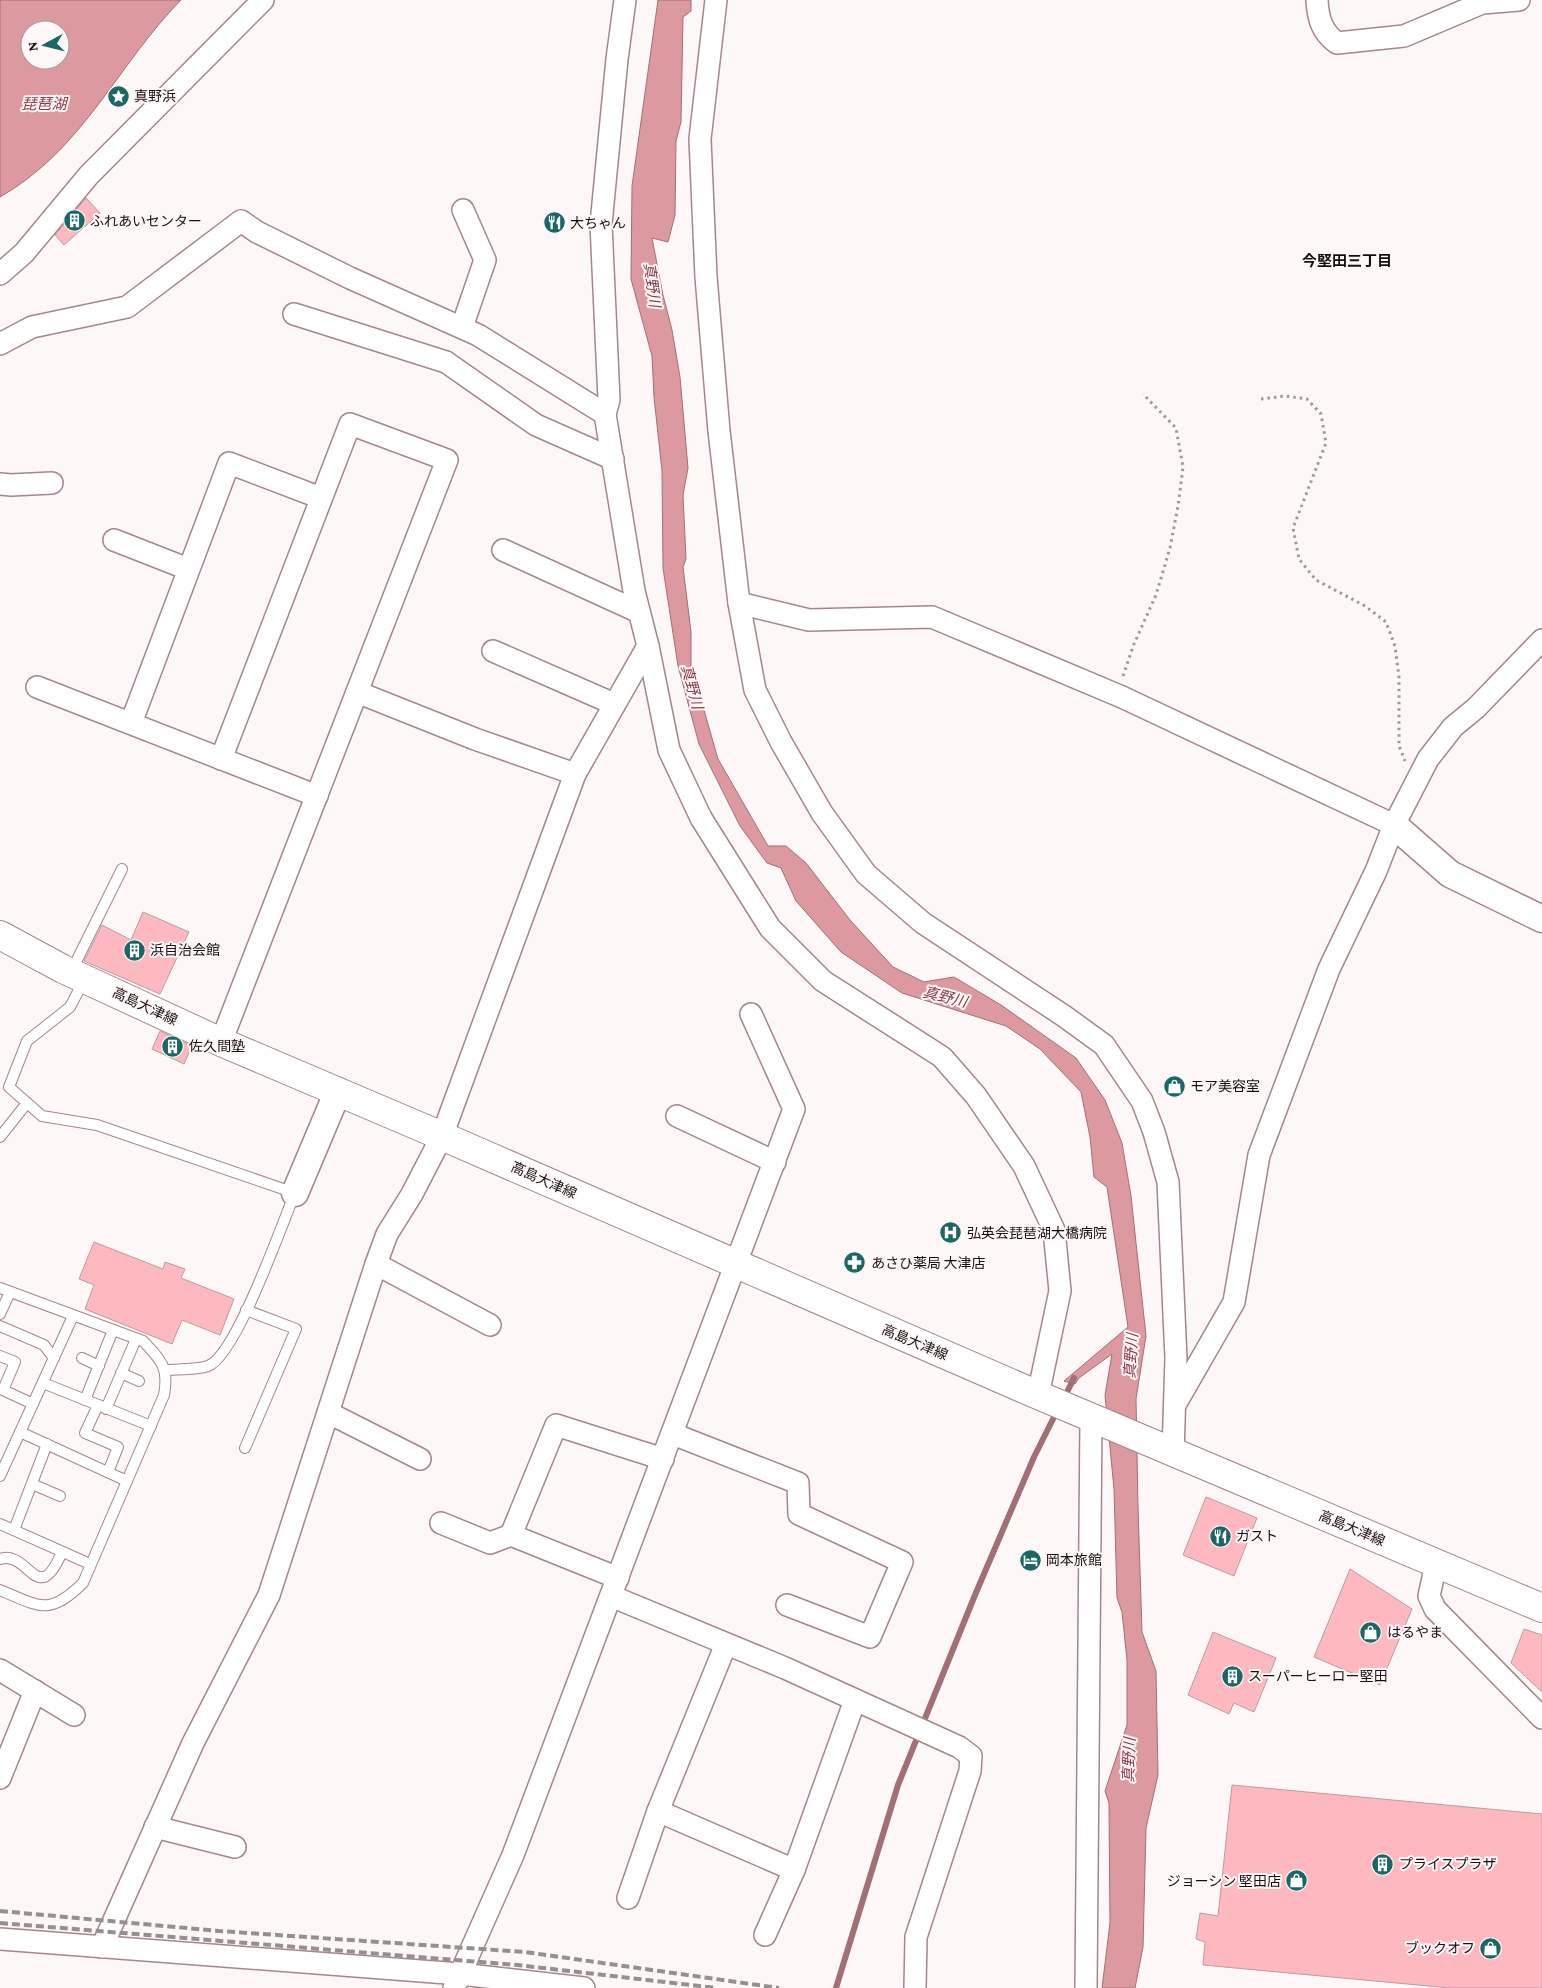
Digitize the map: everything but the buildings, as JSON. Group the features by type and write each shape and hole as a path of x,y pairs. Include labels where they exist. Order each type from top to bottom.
{"main road":[{"name":"高島大津線","path":"0,935 77,976 221,1042 1038,1395 1542,1608"}],"street":[{"path":"0,274 24,253 89,175 263,0"},
{"path":"625,0 617,59 601,224 609,400 605,414 620,514 669,750 700,818 770,928 824,980 942,1058 976,1096 1024,1166 1054,1230 1060,1291 1038,1395"},
{"path":"716,0 700,148 709,306 720,431 739,603 755,690 822,813 866,874 923,923 1064,1016 1104,1045 1142,1101 1154,1132 1168,1182 1176,1358 1174,1406 1168,1450"},
{"path":"1317,0 1318,15 1326,34 1337,43 1404,36 1482,4 1519,0"},
{"path":"462,328 485,260 463,210"},
{"path":"0,344 32,327 127,307 241,221 257,232 350,278 478,335 605,414"},
{"path":"294,314 446,362 536,425 613,460"},
{"path":"221,759 350,424 447,460 221,1042"},
{"path":"131,723 229,463 321,498"},
{"path":"0,484 52,483"},
{"path":"114,540 188,569"},
{"path":"503,550 639,612"},
{"path":"739,603 809,620 932,617 1122,697 1394,825 1450,874 1542,919"},
{"path":"1174,1406 1234,1302 1259,1155 1329,969 1376,871 1394,825 1428,759 1453,727 1476,708 1542,640"},
{"path":"102,1947 193,1743 269,1595 387,1234 412,1194 442,1136 575,774 648,646"},
{"path":"493,651 614,704"},
{"path":"37,687 317,796"},
{"path":"357,692 476,739 575,774"},
{"path":"457,1981 513,1855 737,1265 794,1109 751,1014"},
{"path":"295,1193 338,1091"},
{"path":"677,1116 775,1162"},
{"path":"376,1264 490,1325"},
{"path":"329,1413 420,1459"},
{"path":"1086,1988 1092,1417"},
{"path":"441,1523 490,1543 511,1535 556,1425 663,1459"},
{"path":"673,1434 798,1483 798,1514 902,1562 870,1637 787,1605"},
{"path":"511,1535 726,1644 959,1747 971,1756 970,1770 916,1937 916,1988"},
{"path":"1436,1564 1429,1596 1435,1609 1542,1718"},
{"path":"628,1898 658,1811 726,1644"},
{"path":"0,1670 74,1715"},
{"path":"0,1778 35,1691"},
{"path":"765,1935 794,1870 855,1700"},
{"path":"658,1811 794,1870"},
{"path":"155,1827 235,1847"},
{"path":"0,1939 457,1981 584,1988"}],"lane":[{"path":"122,870 77,976 70,1007 28,1040 9,1088 42,1116 97,1125 295,1193 246,1310 223,1354 209,1366 166,1370"},
{"path":"0,1137 27,1103"},
{"path":"0,1314 5,1290 136,1339 148,1346 166,1370 164,1395 83,1582 67,1598 51,1605 34,1606 0,1590"},
{"path":"245,1448 296,1329 246,1310"},
{"path":"0,1476 3,1463 20,1432 73,1316"},
{"path":"0,1326 44,1345 54,1358"},
{"path":"85,1400 113,1330"},
{"path":"108,1472 118,1446 86,1433 121,1373 136,1339"},
{"path":"0,1356 15,1362 3,1390 33,1404"},
{"path":"82,1358 99,1366"},
{"path":"121,1373 139,1381"},
{"path":"43,1382 151,1426"},
{"path":"20,1432 127,1481"},
{"path":"14,1530 47,1444"},
{"path":"32,1484 60,1496"},
{"path":"0,1524 90,1564"},
{"path":"0,1559 15,1558 22,1563 27,1572 36,1576 46,1576 54,1571 62,1552"}],"path":[{"path":"1122,697 1121,682 1134,644 1156,595 1170,548 1183,467 1176,428 1143,394"},
{"path":"1261,399 1285,396 1307,399 1321,414 1326,443 1293,528 1299,560 1316,580 1365,606 1386,622 1395,646 1399,677 1399,746 1406,766 1419,778"}],"water":[{"name":"琵琶湖","path":"0,0 181,0 158,25 77,131 55,155 29,177 0,197"},
{"name":"真野川","path":"658,0 691,0 691,11 683,17 681,122 676,141 675,215 668,242 652,238 680,377 688,468 683,495 686,559 683,567 691,632 691,665 718,759 768,846 786,846 806,863 850,920 893,967 924,982 954,977 1001,1005 1076,1058 1105,1100 1122,1143 1131,1196 1146,1336 1136,1399 1138,1507 1142,1632 1156,1671 1158,1775 1146,1828 1143,1947 1135,1988 1102,1988 1110,1923 1109,1803 1105,1791 1127,1725 1127,1660 1122,1612 1117,1598 1114,1489 1105,1395 1112,1354 1079,1378 1075,1384 1064,1381 1128,1327 1107,1187 1094,1177 1090,1137 1081,1092 1040,1049 1006,1026 902,993 841,952 796,901 781,868 767,863 740,826 699,744 678,666 663,568 662,471 654,397 652,356 631,279 632,186"}],"waterway":[{"path":"1063,1400 1074,1378"},
{"path":"836,1988 898,1785 975,1595 1034,1457 1057,1411"}],"railway":[{"path":"0,1911 219,1931 525,1952 779,1988"},
{"path":"0,1923 517,1965 717,1988"}],"place":[{"name":"真野浜","path":"118,96"},
{"name":"ふれあいセンター","path":"74,221"},
{"name":"大ちゃん","path":"554,223"},
{"name":"浜自治会館","path":"134,950"},
{"name":"佐久間塾","path":"173,1046"},
{"name":"モア美容室","path":"1174,1086"},
{"name":"弘英会琵琶湖大橋病院","path":"951,1233"},
{"name":"あさひ薬局 大津店","path":"855,1263"},
{"name":"ガスト","path":"1220,1536"},
{"name":"岡本旅館","path":"1030,1560"},
{"name":"はるやま","path":"1371,1632"},
{"name":"スーパーヒーロー堅田","path":"1232,1676"},
{"name":"プライスプラザ","path":"1383,1864"},
{"name":"ジョーシン 堅田店","path":"1297,1881"},
{"name":"ブックオフ","path":"1491,1948"}],"district":[{"name":"今堅田三丁目","path":"1347,261"}]}
